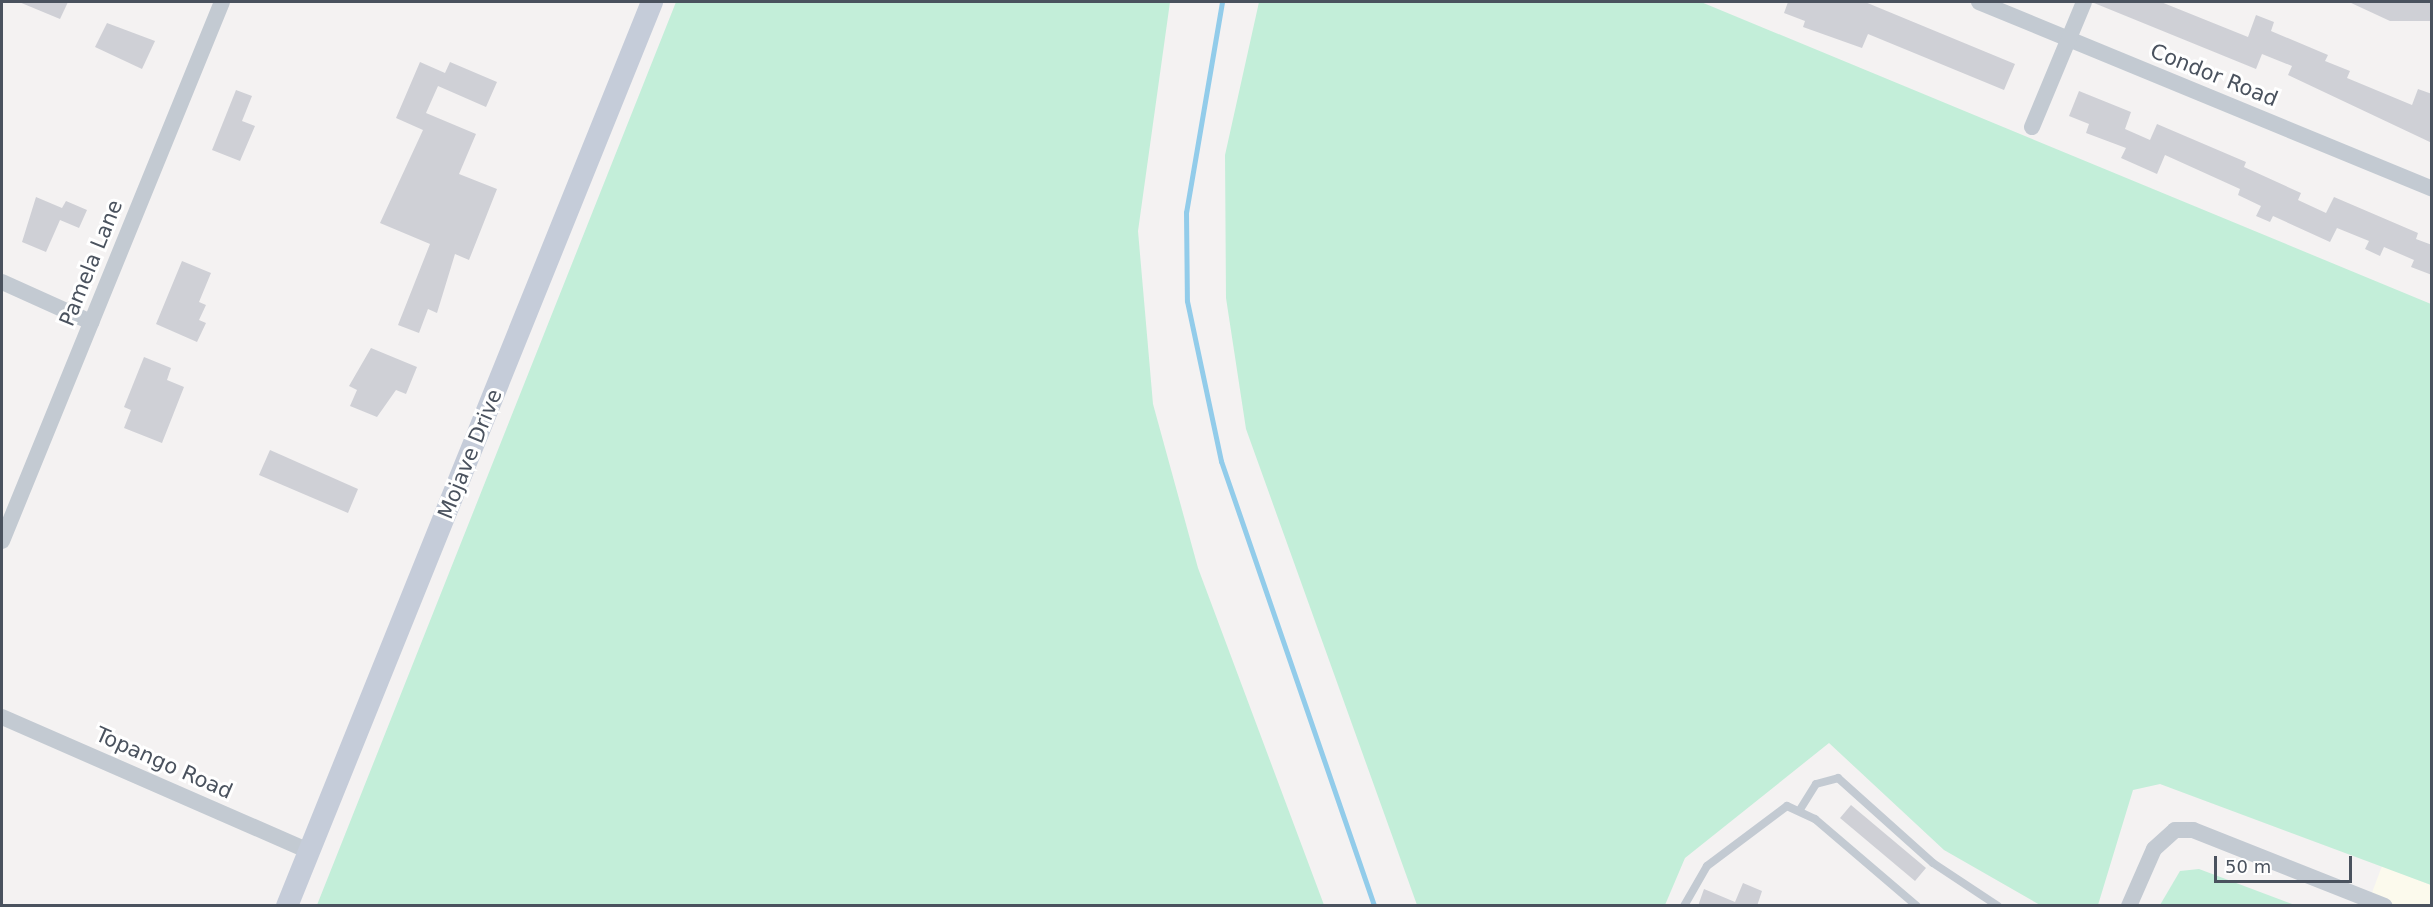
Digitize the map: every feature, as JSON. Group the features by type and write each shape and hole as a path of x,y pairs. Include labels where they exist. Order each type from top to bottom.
{"main road":[{"name":"Mojave Drive","path":"287,906 652,2"}],"street":[{"name":"Pamela Lane","path":"2,541 222,2"},
{"name":"Condor Road","path":"1979,2 2432,189"},
{"path":"2032,127 2084,2"},
{"path":"2,282 91,322"},
{"name":"Topango Road","path":"2,717 309,851"},
{"path":"2129,906 2154,849 2175,830 2193,830 2385,906"}],"lane":[{"path":"1801,808 1816,784 1838,778 1933,863 1998,906"},
{"path":"1684,906 1707,866 1767,816 1787,806 1801,808 1917,906"}],"shaded area":[{"path":"2382,866 2431,885 2431,905 2367,906"}],"green space":[{"path":"676,2 1170,2 1138,231 1153,404 1198,568 1324,905 317,905"},
{"path":"1259,2 1701,2 2431,304 2431,885 2160,784 2133,790 2098,905 2040,905 1944,850 1829,743 1685,858 1665,905 1417,905 1246,429 1226,298 1225,155"},
{"path":"2199,869 2295,905 2160,905 2180,871"}],"building":[{"path":"19,2 68,2 60,19"},
{"path":"1788,2 1865,2 2015,64 2004,90 1868,34 1862,48 1803,27 1805,21 1784,13"},
{"path":"2161,2 2248,37 2256,15 2274,22 2271,31 2328,55 2325,61 2350,71 2347,78 2412,105 2418,89 2432,94 2432,143 2288,75 2292,66 2262,54 2256,69 2094,3"},
{"path":"2349,2 2432,2 2432,21 2390,21"},
{"path":"107,23 155,41 142,69 95,47"},
{"path":"420,62 445,73 450,62 497,82 486,107 438,86 426,113 476,134 459,174 497,189 469,260 455,254 437,313 428,309 419,333 398,325 430,244 380,223 423,130 396,118"},
{"path":"236,90 252,96 242,121 255,126 240,161 212,150"},
{"path":"2079,91 2131,112 2125,129 2150,140 2157,124 2246,162 2244,167 2301,193 2298,200 2326,213 2334,197 2418,233 2416,239 2432,245 2432,275 2411,267 2414,260 2384,247 2380,256 2365,249 2369,241 2337,228 2330,242 2273,216 2270,222 2256,216 2261,206 2238,195 2240,189 2165,155 2157,174 2121,158 2126,148 2086,133 2089,124 2069,116"},
{"path":"36,197 62,208 66,201 87,210 79,228 60,220 46,252 22,242"},
{"path":"182,261 211,273 199,302 206,305 199,320 206,323 197,342 156,324"},
{"path":"371,348 417,367 406,394 396,390 377,417 350,406 357,390 349,386"},
{"path":"144,357 171,368 167,380 184,387 162,443 124,428 131,410 124,407"},
{"path":"270,450 358,489 348,513 259,475"},
{"path":"1851,805 1926,868 1915,881 1840,818"},
{"path":"1743,883 1762,891 1757,906 1698,906 1704,889 1735,902"}],"waterway":[{"path":"1222,2 1186,212 1187,301 1221,461 1374,906"}]}
